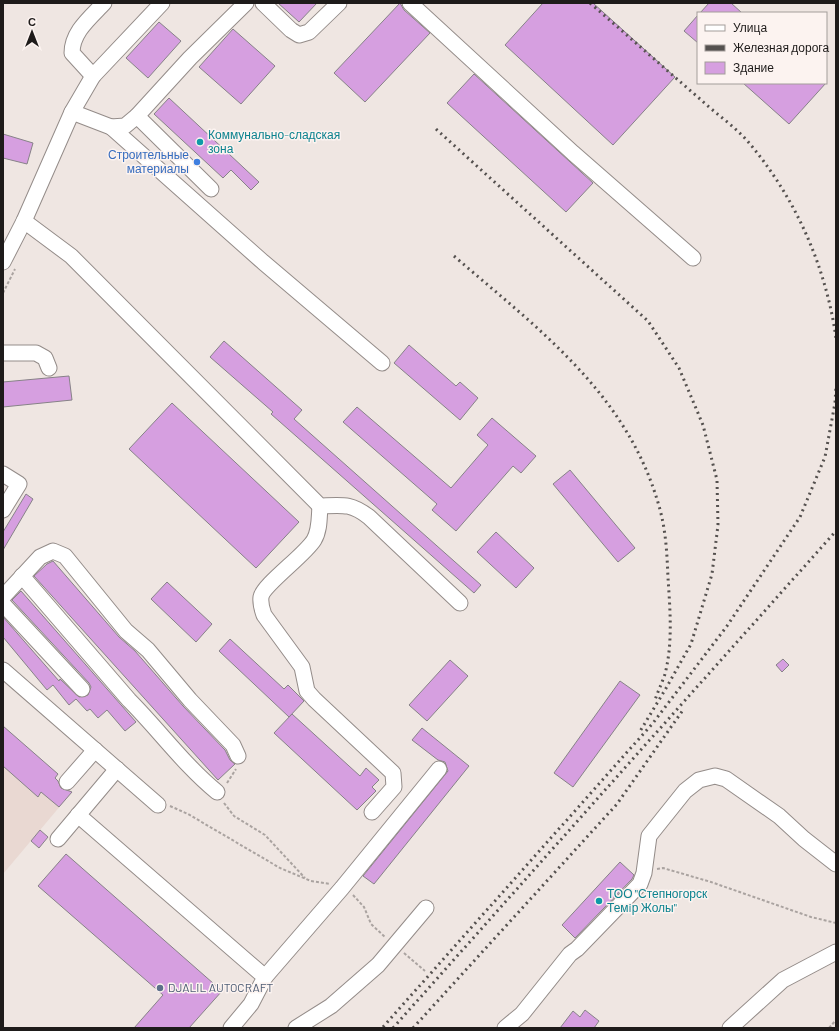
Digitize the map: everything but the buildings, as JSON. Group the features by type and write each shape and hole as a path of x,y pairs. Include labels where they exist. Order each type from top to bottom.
{"street":[{"path":"93,76 72,53 72,43 81,29 104,3"},
{"path":"3,262 24,221 72,112 93,76 162,3"},
{"path":"111,128 125,126 137,116 190,58 246,3"},
{"path":"263,3 291,30 299,35 309,32 339,3"},
{"path":"410,3 573,153 693,258"},
{"path":"72,112 111,128 263,262 382,363"},
{"path":"137,116 211,189"},
{"path":"24,221 72,256 320,506 346,506 357,508 369,517 460,603"},
{"path":"3,353 36,353 45,358 49,368"},
{"path":"3,474 19,484 3,510"},
{"path":"320,506 318,531 314,540 301,557 278,576 261,595 260,606 264,615 302,667 307,691 393,773 394,787 372,812"},
{"path":"3,597 40,557 53,551 65,556 126,631 148,650 190,700 233,745 238,756"},
{"path":"22,576 129,700 148,718 197,776 217,792"},
{"path":"3,604 82,689"},
{"path":"3,670 158,805"},
{"path":"67,782 95,750"},
{"path":"58,839 117,769"},
{"path":"231,1028 251,1004 264,977 342,888 439,769"},
{"path":"505,1028 522,1014 570,954 577,949 640,884 644,873 648,836 685,790 699,780 715,776 726,779 779,816 804,839 836,864"},
{"path":"78,814 264,977"},
{"path":"296,1028 331,1006 378,965 426,908"},
{"path":"730,1028 783,980 836,952"}],"path":[{"path":"238,756 239,764 234,774 228,783 217,792 234,816 264,835 307,879"},
{"path":"158,805 170,806 188,814 280,868 307,879 342,888 353,895 364,907 371,924 424,971"},
{"path":"663,868 711,882 811,918 836,924"},
{"path":"829,1028 836,1020"}],"shaded area":[{"path":"3,726 58,774 55,778 72,792 3,874"}],"railway":[{"path":"590,3 739,132 766,165 795,211 817,260 825,285 836,338"},
{"path":"436,129 648,321 679,368 703,425 717,480 718,525 712,574 691,644 639,733"},
{"path":"454,256 547,337 576,366 602,396 625,430 644,466 659,506 665,533 670,602 668,662 655,700"},
{"path":"383,1027 653,723 727,626 800,517 825,457 835,403 836,386"},
{"path":"393,1028 836,531"},
{"path":"413,1028 617,804 683,710"}],"place":[{"name":"Коммунально-сладская зона","path":"200,142"},
{"name":"Строительные материалы","path":"197,162"},
{"name":"ТОО \"Степногорск Темiр Жолы\"","path":"599,901"},
{"name":"DJALIL AUTOCRAFT","path":"160,988"}]}
